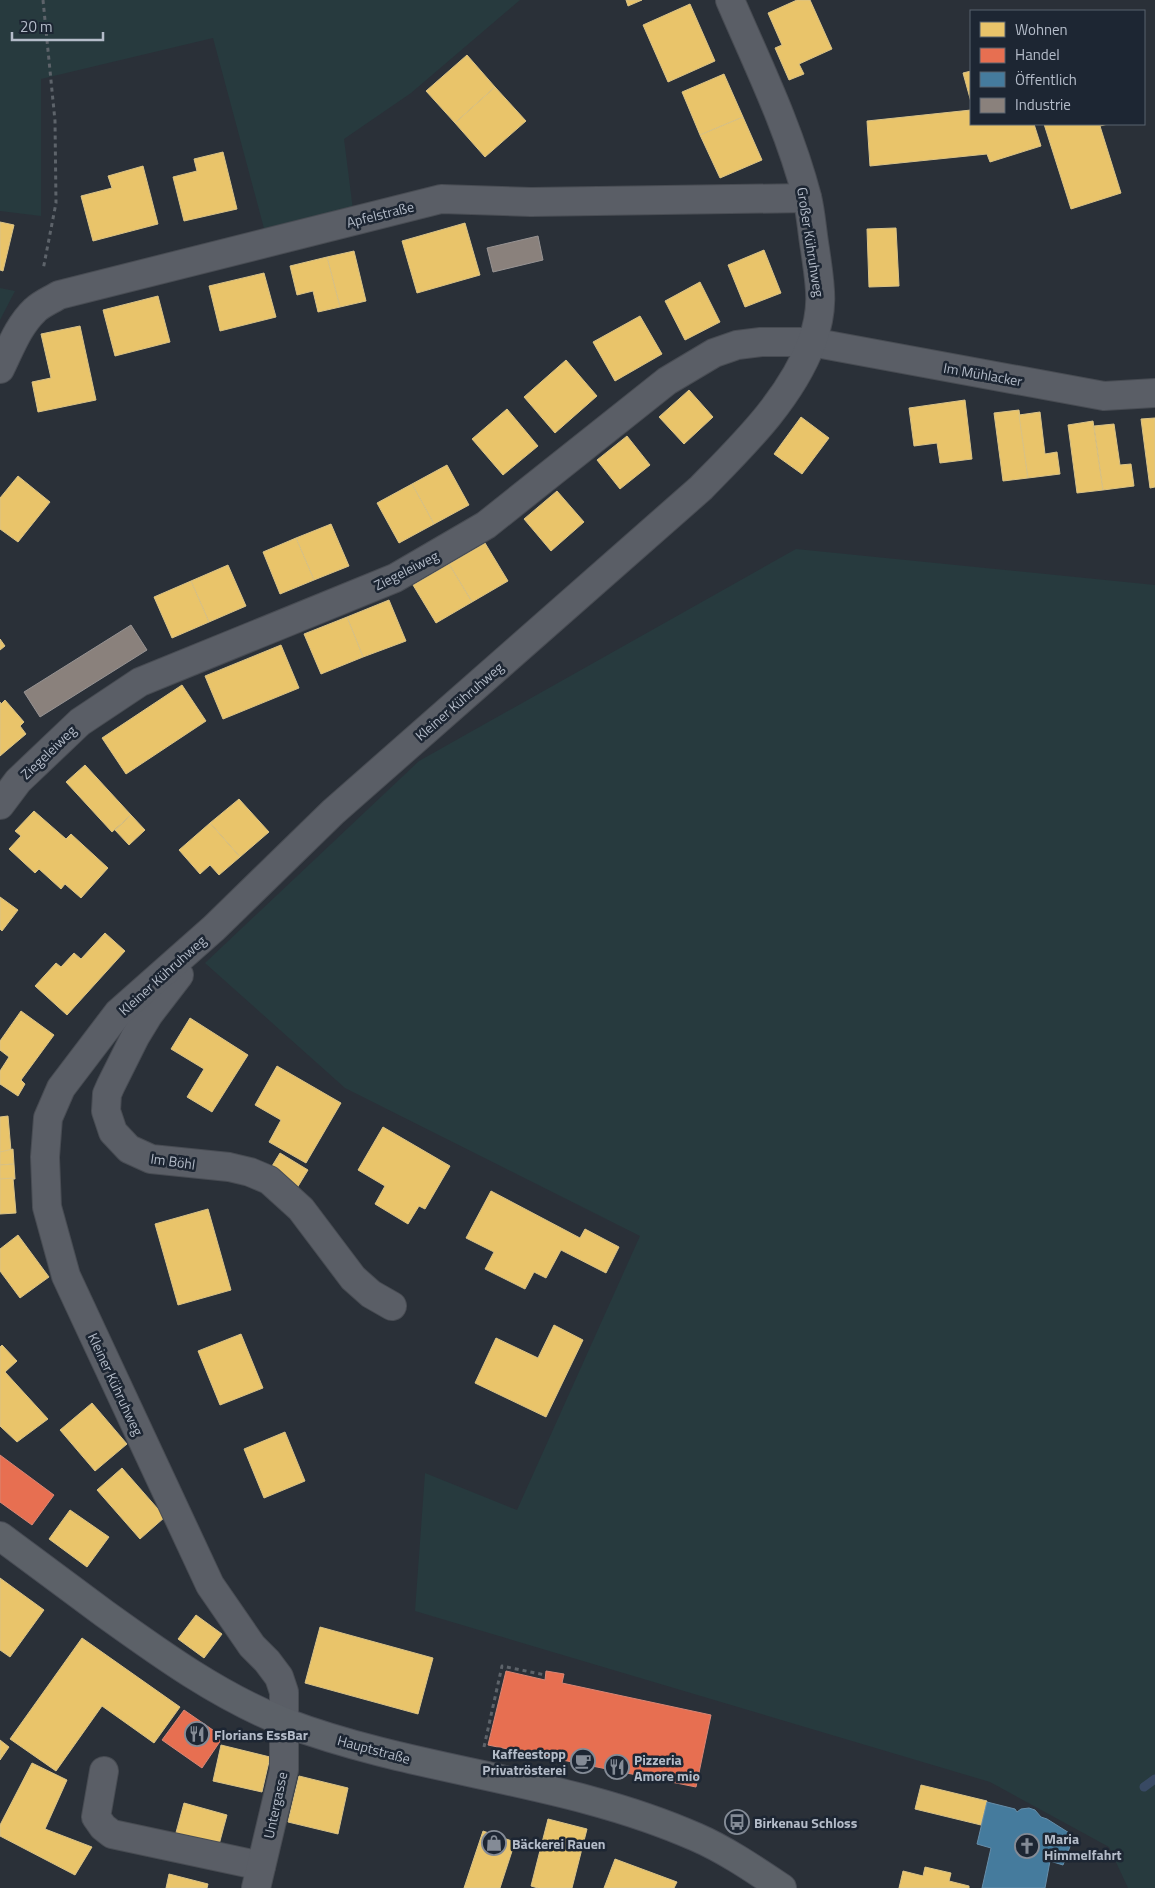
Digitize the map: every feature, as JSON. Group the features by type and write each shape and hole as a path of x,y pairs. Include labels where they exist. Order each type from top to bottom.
{"main road":[{"name":"Hauptstraße","path":"2,1542 163,1656 223,1693 284,1721 340,1740 478,1775 569,1794 635,1814 697,1837 746,1864 782,1888"}],"street":[{"name":"Großer Kühruhweg","path":"701,488 776,406 796,375 812,342 822,296 808,198 788,135 730,0"},
{"name":"Apfelstraße","path":"0,369 19,330 36,309 59,296 440,199 531,202 808,198"},
{"name":"Ziegeleiweg","path":"0,805 18,781 80,722 140,682 395,578 486,525 667,381 714,353 737,345 761,342 812,342"},
{"name":"Im Mühlacker","path":"812,342 1104,396 1155,393"},
{"name":"Kleiner Kühruhweg","path":"284,1721 284,1692 279,1677 252,1646 210,1585 66,1276 47,1207 44,1157 48,1118 61,1088 118,1013 214,928 333,812 701,488"},
{"name":"Im Böhl","path":"214,928 149,1014 135,1036 107,1094 106,1111 113,1132 129,1149 150,1159 229,1167 250,1172 269,1180 302,1209 352,1278 371,1294 392,1306"},
{"name":"Untergasse","path":"258,1877 284,1770 284,1721"},
{"path":"104,1771 96,1817 103,1827 112,1834 258,1877"}],"path":[{"path":"36,309 56,203 55,121 42,0"},
{"path":"478,1775 502,1666 545,1675"}],"green space":[{"path":"0,0 520,0 411,93 344,139 353,210 265,232 213,38 41,79 41,216 0,211"},
{"path":"0,288 15,291 0,320"},
{"path":"796,549 1155,585 1155,1888 1128,1888 1109,1847 990,1782 415,1611 425,1473 517,1510 640,1236 345,1088 205,963 419,761"}],"building: Wohnen":[{"path":"626,0 642,0 628,6"},
{"path":"797,0 810,0 832,49 799,64 804,74 789,80 775,48 782,45 768,13"},
{"path":"690,4 715,61 668,82 643,25"},
{"path":"467,55 495,87 455,123 426,91"},
{"path":"970,71 970,98 963,73"},
{"path":"724,74 743,117 700,135 682,92"},
{"path":"495,87 526,121 485,157 455,123"},
{"path":"970,110 970,125 1034,125 1041,146 990,162 987,154 870,166 867,121"},
{"path":"743,117 762,160 720,178 700,135"},
{"path":"1044,125 1104,125 1100,126 1121,193 1071,209"},
{"path":"223,152 237,209 184,221 173,177 197,171 194,159"},
{"path":"143,166 158,224 93,241 81,196 112,188 108,176"},
{"path":"0,222 14,225 3,271 0,270"},
{"path":"465,223 480,275 417,293 402,241"},
{"path":"896,228 899,286 869,287 867,229"},
{"path":"764,250 781,293 745,307 728,265"},
{"path":"354,251 366,301 340,307 327,257"},
{"path":"327,257 340,307 318,312 313,291 297,295 290,266"},
{"path":"264,273 276,317 220,331 209,286"},
{"path":"700,282 720,322 685,340 665,301"},
{"path":"158,296 170,342 115,356 103,310"},
{"path":"640,316 662,354 615,381 593,342"},
{"path":"80,326 96,400 38,412 32,382 51,378 41,334"},
{"path":"566,360 597,396 555,433 524,397"},
{"path":"689,390 713,417 684,444 659,417"},
{"path":"965,400 972,459 940,463 937,443 914,446 909,408"},
{"path":"507,409 538,446 503,475 472,439"},
{"path":"1019,410 1028,478 1003,481 994,413"},
{"path":"1040,412 1045,454 1057,452 1060,474 1028,478 1019,415"},
{"path":"801,417 829,438 802,474 774,454"},
{"path":"1155,418 1155,487 1150,488 1141,419"},
{"path":"1093,421 1103,490 1077,493 1068,425"},
{"path":"1114,424 1120,465 1131,464 1134,486 1103,490 1094,426"},
{"path":"627,436 650,465 620,489 597,460"},
{"path":"447,465 469,505 434,524 412,484"},
{"path":"18,476 50,502 18,542 0,529 0,498"},
{"path":"412,484 434,524 399,543 377,503"},
{"path":"557,491 584,522 551,551 524,519"},
{"path":"331,524 349,566 314,580 296,538"},
{"path":"296,538 314,580 280,594 263,552"},
{"path":"485,543 508,581 472,602 449,564"},
{"path":"449,564 472,602 436,623 413,585"},
{"path":"228,565 246,606 209,622 191,581"},
{"path":"191,581 209,622 172,638 154,597"},
{"path":"389,600 406,641 363,657 347,617"},
{"path":"347,617 363,657 321,674 304,634"},
{"path":"0,639 5,646 0,650"},
{"path":"281,645 299,688 223,719 205,676"},
{"path":"182,685 206,721 126,774 102,738"},
{"path":"5,700 24,722 20,726 26,734 0,756 0,702 1,704"},
{"path":"85,765 131,815 112,832 66,782"},
{"path":"239,799 269,832 240,857 210,823"},
{"path":"34,811 66,839 71,834 108,868 81,898 65,884 61,889 39,869 35,873 9,849 21,836 15,831"},
{"path":"131,815 145,830 129,845 115,830"},
{"path":"210,823 240,857 219,875 210,865 200,874 179,850"},
{"path":"0,897 18,910 2,931 0,929"},
{"path":"105,933 125,951 67,1015 35,986 56,963 61,967 74,953 81,959"},
{"path":"21,1011 54,1035 21,1080 25,1084 18,1096 0,1084 0,1071 9,1057 0,1050 0,1041"},
{"path":"190,1018 248,1055 212,1112 187,1097 204,1069 171,1049"},
{"path":"277,1066 341,1103 306,1163 269,1142 281,1120 255,1105"},
{"path":"8,1116 11,1151 0,1152 0,1117"},
{"path":"383,1127 450,1166 425,1209 419,1206 408,1224 375,1204 385,1186 358,1170"},
{"path":"13,1149 14,1164 0,1165 0,1152"},
{"path":"280,1153 308,1170 297,1188 269,1171"},
{"path":"14,1164 15,1179 0,1179 0,1165"},
{"path":"13,1178 16,1213 0,1214 0,1179"},
{"path":"491,1191 580,1238 585,1229 619,1247 606,1273 561,1250 546,1278 534,1272 525,1289 485,1269 494,1252 466,1238"},
{"path":"208,1209 231,1290 178,1305 155,1224"},
{"path":"18,1235 49,1277 20,1298 0,1271 0,1249"},
{"path":"554,1325 583,1340 546,1417 475,1383 496,1338 538,1358"},
{"path":"241,1334 263,1388 220,1405 198,1351"},
{"path":"2,1345 17,1361 5,1372 48,1419 17,1442 0,1426 0,1347"},
{"path":"92,1403 127,1444 95,1471 60,1430"},
{"path":"285,1432 305,1481 264,1498 244,1449"},
{"path":"122,1468 165,1517 140,1539 97,1490"},
{"path":"70,1510 109,1537 87,1567 49,1539"},
{"path":"0,1578 44,1610 10,1657 0,1650"},
{"path":"196,1615 222,1634 204,1658 178,1639"},
{"path":"320,1627 433,1658 418,1714 305,1683"},
{"path":"82,1638 180,1707 154,1743 102,1706 56,1771 10,1739"},
{"path":"0,1740 9,1747 0,1760"},
{"path":"221,1745 270,1757 262,1792 213,1781"},
{"path":"32,1763 67,1780 45,1829 92,1847 75,1875 0,1836 0,1825"},
{"path":"299,1776 348,1788 338,1834 288,1822"},
{"path":"921,1785 987,1801 981,1825 915,1809"},
{"path":"184,1803 227,1815 217,1852 174,1840"},
{"path":"548,1819 587,1829 572,1888 538,1888 531,1886"},
{"path":"483,1831 515,1842 500,1888 464,1888"},
{"path":"615,1859 677,1882 674,1888 604,1888"},
{"path":"925,1867 951,1873 949,1881 969,1886 969,1888 899,1888 903,1871 923,1876"},
{"path":"169,1874 208,1884 207,1888 166,1888"}],"building: Handel":[{"path":"0,1455 54,1495 32,1525 0,1502"},
{"path":"506,1671 545,1680 546,1671 564,1674 562,1683 711,1715 696,1787 488,1745"},
{"path":"184,1710 223,1737 202,1768 162,1740"}],"building: Öffentlich":[{"name":"Maria Himmelfahrt","path":"987,1802 1015,1809 1017,1812 1021,1809 1029,1808 1035,1810 1041,1817 1074,1836 1063,1865 1050,1861 1045,1888 982,1888 991,1848 977,1844"}],"building: Industrie":[{"path":"538,236 543,260 493,272 487,248"},
{"path":"131,625 147,650 40,717 24,692"}],"waterway":[{"path":"1144,1787 1155,1779"}],"place":[{"name":"Florians EssBar","path":"197,1734"},
{"name":"Kaffeestopp Privatrösterei","path":"583,1761"},
{"name":"Pizzeria Amore mio","path":"617,1767"},
{"name":"Birkenau Schloss","path":"737,1822"},
{"name":"Bäckerei Rauen","path":"494,1843"},
{"name":"Maria Himmelfahrt","path":"1027,1846"}]}
